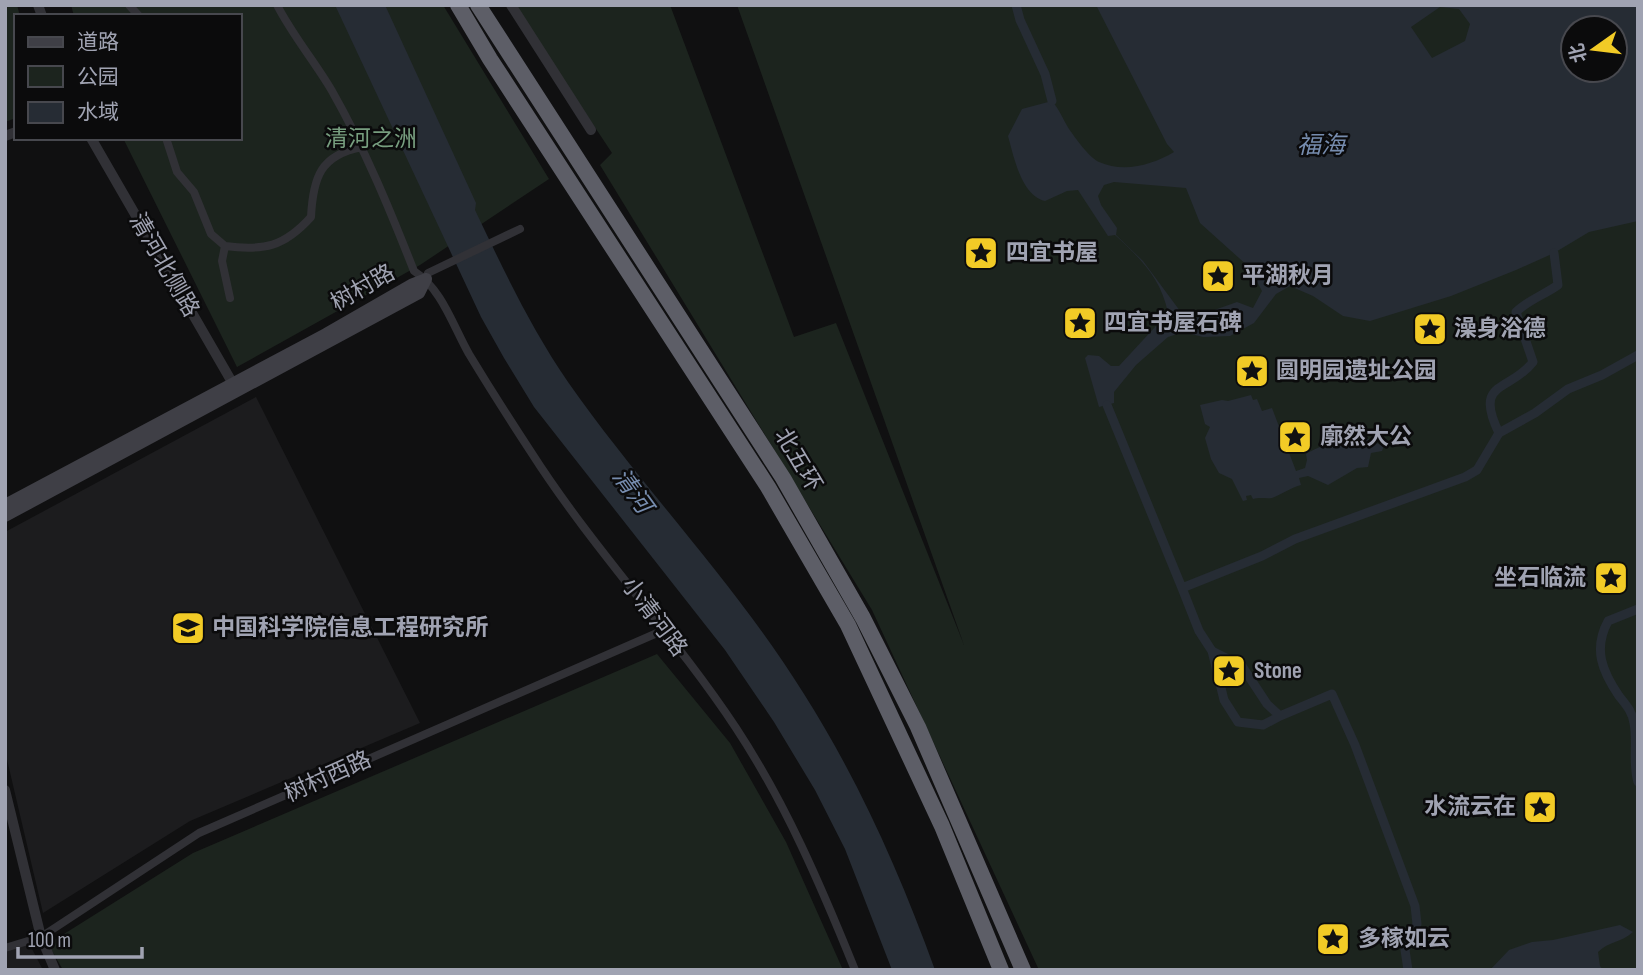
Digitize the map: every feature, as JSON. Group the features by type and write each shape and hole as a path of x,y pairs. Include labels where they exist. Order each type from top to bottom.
{"highway":[{"name":"北五环","path":"458,5 768,487 848,625 937,814 999,970"},
{"name":"北五环","path":"478,5 783,478 857,606 918,727 1025,970"}],"main road":[{"name":"树村路","path":"5,516 426,279"},
{"name":"树村路","path":"5,505 235,388"}],"street":[{"name":"小清河路","path":"277,5 331,89 362,147 414,271 426,279 532,455 664,630 761,767 821,886 855,970"},
{"path":"511,5 591,130"},
{"name":"清河北侧路","path":"92,140 235,388"},
{"path":"167,140 177,172 194,192 211,234 225,247 252,249 280,243 298,232 311,217 312,195 320,169 332,159 362,147"},
{"path":"426,279 428,273 520,229"},
{"path":"225,247 222,261 230,298"},
{"name":"树村西路","path":"5,948 41,937 199,833 664,630"},
{"path":"5,790 41,937 55,970"}],"shaded area":[{"name":"中国科学院信息工程研究所","path":"256,397 420,723 190,821 43,913 5,751 5,532"},
{"path":"26,945 32,949 43,970 5,970 5,951"}],"green space":[{"path":"5,5 17,5 19,14 14,14 14,119 5,122"},
{"name":"清河之洲","path":"71,5 443,5 549,179 420,265 237,367 124,140 242,140 242,14 73,14"},
{"name":"圆明园遗址公园","path":"514,5 670,5 794,337 836,323 964,645 737,5 1638,5 1638,970 1039,970 872,610 600,165 612,153"},
{"path":"657,654 730,743 786,842 843,970 63,970 48,944 193,853"}],"water":[{"name":"清河","path":"335,5 385,5 476,203 475,210 542,341 597,422 749,613 804,694 843,760 877,828 908,898 935,970 892,970 845,849 815,790 774,722 725,650 534,407 481,317"},
{"name":"福海","path":"1096,5 1638,5 1638,221 1589,232 1554,253 1516,270 1451,296 1370,321 1343,316 1313,296 1290,286 1276,294 1254,323 1230,336 1203,337 1183,332 1168,337 1136,365 1114,392 1114,403 1099,407 1085,358 1088,355 1099,356 1111,366 1119,366 1168,313 1165,301 1149,270 1115,235 1108,236 1078,190 1067,191 1045,201 1030,191 1016,164 1008,136 1022,109 1052,101 1079,143 1099,162 1118,167 1138,166 1157,161 1174,152 1167,144","holes":["1440,7 1459,9 1470,24 1465,41 1432,58 1411,27","1114,182 1186,188 1200,223 1249,267 1262,291 1253,308 1237,302 1203,314 1183,315 1143,261 1116,235 1117,228 1098,196 1104,185"]},
{"path":"1251,395 1253,400 1257,399 1262,411 1272,408 1296,471 1305,468 1306,454 1354,435 1384,446 1382,451 1371,453 1368,467 1357,468 1328,485 1308,476 1299,478 1301,485 1272,498 1253,499 1251,495 1246,496 1247,500 1243,501 1232,479 1219,473 1211,459 1205,438 1210,427 1205,424 1200,405"},
{"path":"1620,925 1633,932 1598,952 1603,970 1490,970 1509,950 1532,942"}],"waterway":[{"path":"1016,5 1020,20 1045,74 1052,101"},
{"path":"1499,433 1492,416 1492,395 1533,362 1516,312 1558,285 1554,253"},
{"path":"1107,405 1182,588 1262,556 1295,539 1465,477 1477,470 1499,433 1535,413 1568,389 1602,375 1638,355"},
{"path":"1182,588 1199,631 1212,651 1242,666 1267,704 1280,716 1332,694 1355,745 1415,906 1417,924 1405,950 1408,970"},
{"path":"1638,609 1608,621 1603,631 1600,650 1608,678 1633,719 1638,782"},
{"path":"1212,651 1224,700 1238,722 1263,725 1280,716"}],"place":[{"name":"四宜书屋","path":"981,253"},
{"name":"平湖秋月","path":"1218,276"},
{"name":"四宜书屋石碑","path":"1080,323"},
{"name":"澡身浴德","path":"1430,329"},
{"name":"圆明园遗址公园","path":"1252,371"},
{"name":"廓然大公","path":"1295,437"},
{"name":"坐石临流","path":"1611,578"},
{"name":"中国科学院信息工程研究所","path":"188,628"},
{"name":"Stone","path":"1229,671"},
{"name":"水流云在","path":"1540,807"},
{"name":"多稼如云","path":"1333,939"}]}
